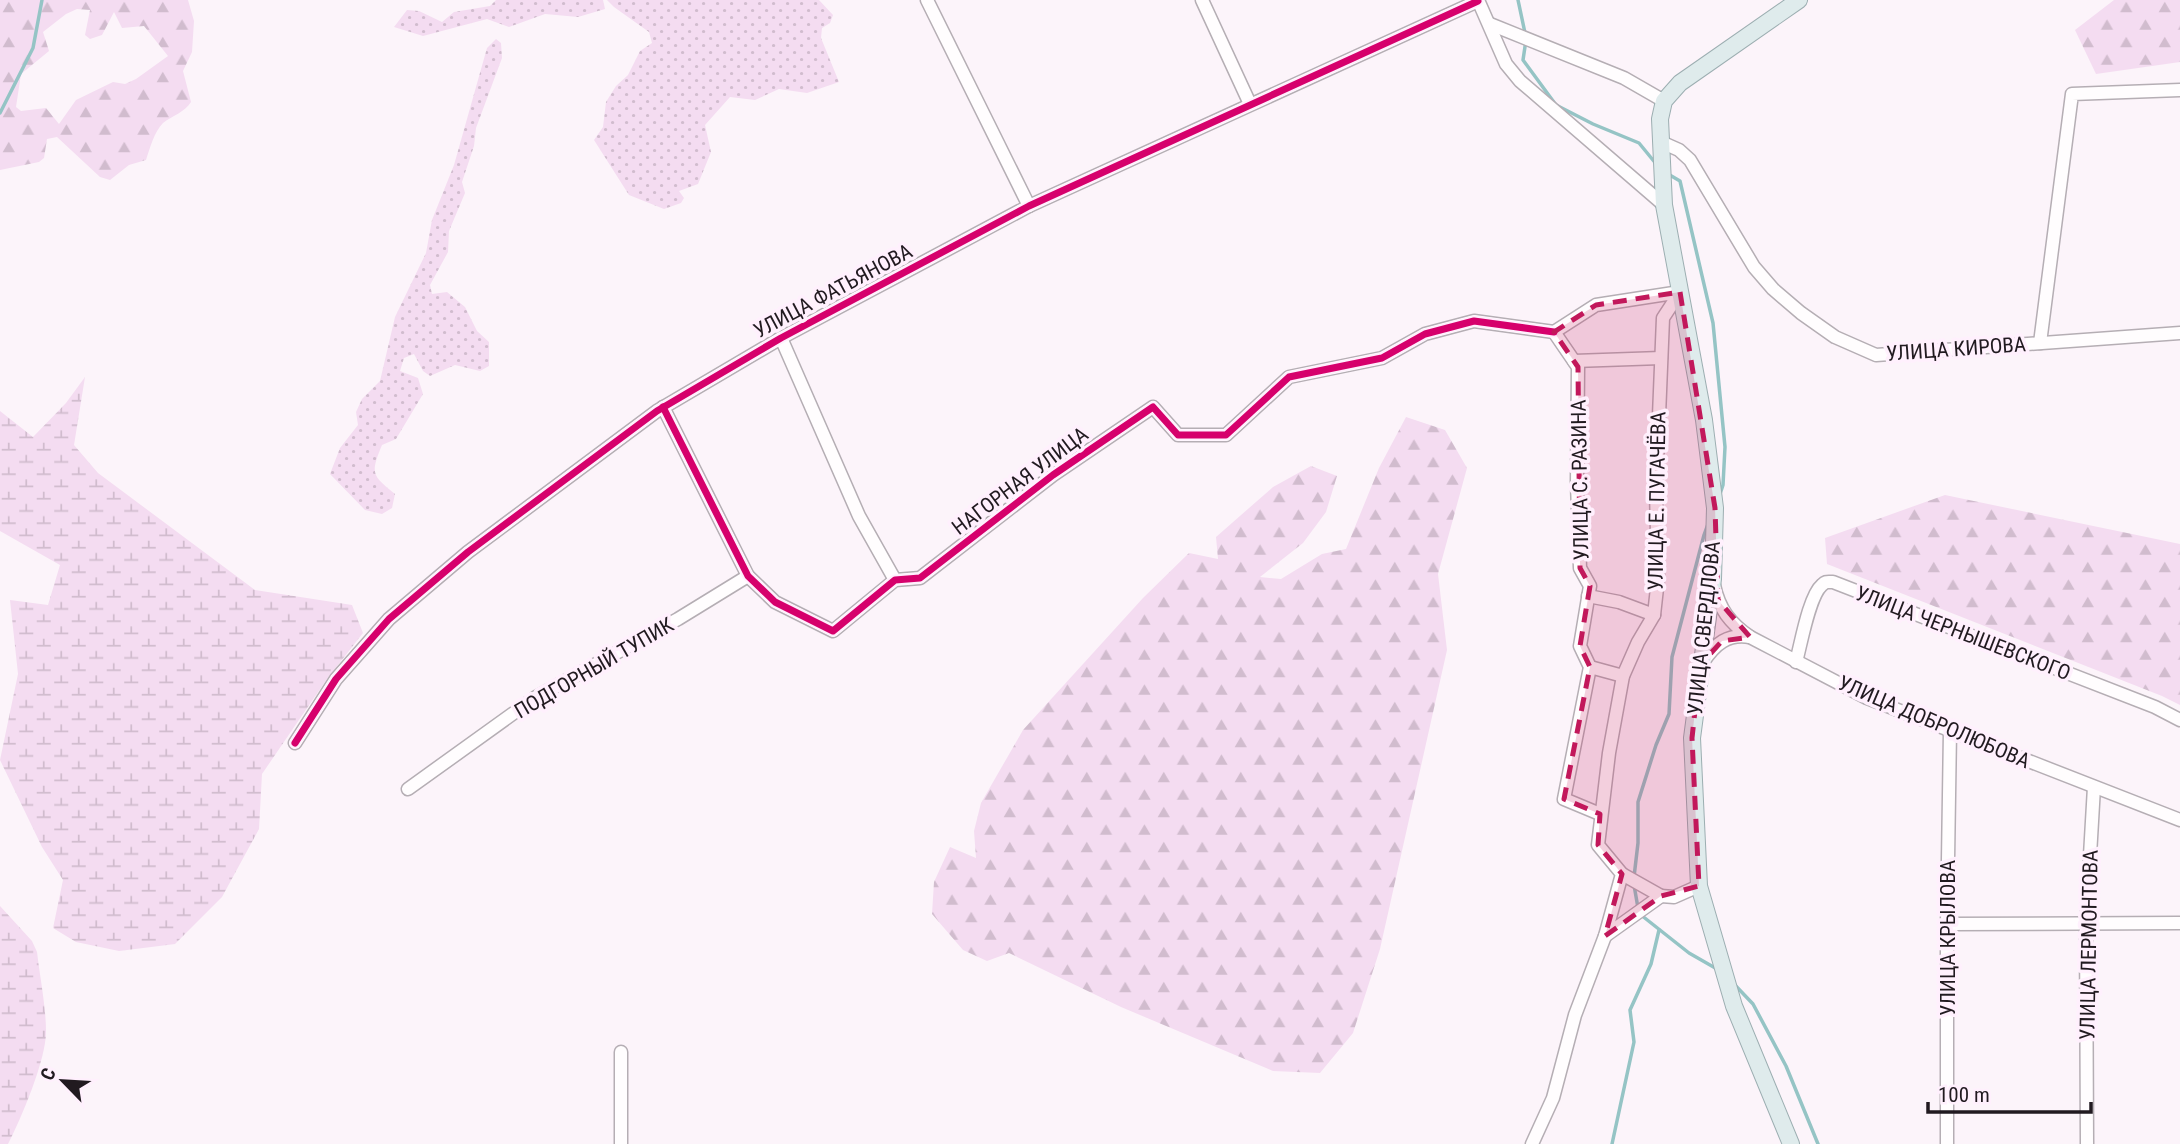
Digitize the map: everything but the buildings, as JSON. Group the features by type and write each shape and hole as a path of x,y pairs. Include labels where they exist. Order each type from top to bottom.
{"main road":[{"path":"1664,101 1680,83 1799,0"},
{"name":"УЛИЦА СВЕРДЛОВА","path":"1664,101 1660,119 1664,205 1704,420 1715,508 1713,579 1692,738 1699,886 1734,1006 1791,1144"}],"street":[{"path":"927,0 1029,206"},
{"path":"1202,0 1250,104"},
{"path":"1478,0 1507,64 1520,81 1664,205"},
{"name":"УЛИЦА ФАТЬЯНОВА","path":"295,743 336,679 389,619 468,552 663,407 781,338 1029,206 1478,0"},
{"path":"1490,24 1624,78 1664,101"},
{"path":"2040,343 2072,94 2180,90"},
{"name":"УЛИЦА КИРОВА","path":"1661,142 1679,150 1690,160 1754,267 1773,289 1835,337 1876,355 2180,333"},
{"path":"1555,332 1596,304 1679,292"},
{"name":"УЛИЦА Е. ПУГАЧЁВА","path":"1622,874 1598,845 1600,814 1623,676 1654,615 1658,579 1656,489 1663,318 1679,292"},
{"name":"НАГОРНАЯ УЛИЦА","path":"748,576 775,602 833,631 895,580 920,578 1053,475 1153,407 1178,435 1226,435 1289,377 1382,358 1425,334 1474,321 1555,332"},
{"name":"УЛИЦА С. РАЗИНА","path":"1555,332 1578,367 1577,483 1580,568 1590,586 1580,646 1590,667 1564,799 1600,814"},
{"path":"781,338 859,516 895,580"},
{"path":"1574,361 1661,358"},
{"path":"663,407 748,576"},
{"name":"ПОДГОРНЫЙ ТУПИК","path":"408,789 536,697 678,619 748,576"},
{"name":"УЛИЦА ДОБРОЛЮБОВА","path":"1713,579 1717,600 1727,617 1750,637 1796,662 1867,698 2180,820"},
{"name":"УЛИЦА ЧЕРНЫШЕВСКОГО","path":"1796,662 1808,613 1820,587 1825,582 1833,582 2155,707 2180,720"},
{"path":"1588,596 1619,601 1654,615"},
{"path":"1700,665 1711,649 1722,641 1735,636 1750,637"},
{"path":"1590,667 1623,676"},
{"name":"УЛИЦА КРЫЛОВА","path":"1947,1144 1950,731"},
{"name":"УЛИЦА ЛЕРМОНТОВА","path":"2087,1144 2086,924 2094,787"},
{"path":"1532,1144 1553,1098 1575,1015 1605,936 1622,874 1661,896 1674,897 1699,886"},
{"path":"1605,936 1661,896"},
{"path":"1947,924 2180,923"},
{"path":"621,1052 621,1144"}],"highlighted area":[{"path":"1680,292 1715,508 1718,600 1750,637 1722,641 1700,665 1692,738 1699,886 1661,896 1605,936 1622,874 1598,845 1600,814 1564,799 1590,667 1580,646 1590,586 1580,568 1578,367 1554,332 1596,305"}],"green space":[{"path":"0,0 188,0 194,21 192,52 183,71 191,102 163,123 146,160 129,165 110,180 100,177 57,137 47,139 44,158 39,162 0,170","holes":["77,9 90,10 85,35 90,39 102,35 114,12 122,28 144,26 168,56 136,79 125,84 113,82 76,100 59,124 46,108 21,111 16,107 21,74 49,51 43,32 66,14"]},
{"path":"496,0 603,0 605,9 578,17 545,14 509,27 487,19 423,36 394,27 407,10 419,11 442,22 454,12 490,6"},
{"path":"607,0 819,0 833,15 830,23 822,28 821,38 839,82 807,93 779,89 755,100 730,97 705,125 711,152 698,184 679,191 684,198 681,203 664,209 629,195 594,140 603,127 606,102 616,86 628,75 640,51 652,43 649,32"},
{"path":"2114,0 2180,0 2180,62 2096,74 2075,30"},
{"path":"496,39 501,43 502,58 476,128 474,146 462,182 465,193 449,231 448,252 430,285 432,294 447,292 465,307 477,331 489,342 489,366 480,371 455,365 430,376 423,371 414,354 404,358 400,371 418,378 423,394 396,439 382,445 376,462 375,473 395,494 392,508 382,514 365,510 330,474 340,448 358,425 356,412 362,399 380,381 395,317 426,253 432,220 454,165 487,48"},
{"path":"85,377 74,445 98,473 255,590 352,605 363,633 327,679 262,774 259,829 222,897 175,944 119,951 76,942 53,928 63,880 42,847 0,760 18,674 10,600 48,605 60,565 0,531 0,411 33,437 66,403"},
{"path":"1406,417 1445,430 1467,468 1438,574 1447,650 1380,949 1353,1033 1320,1073 1273,1071 1121,1007 1009,953 987,961 963,950 932,914 934,882 950,847 976,858 974,831 981,803 1023,730 1143,598 1189,553 1218,559 1216,537 1273,487 1311,466 1337,476 1326,512 1303,543 1260,577 1281,579 1322,554 1346,549 1379,468"},
{"path":"1945,495 2180,544 2180,705 1827,564 1825,538"},
{"path":"0,906 32,941 37,952 46,1022 42,1058 26,1105 8,1144 0,1144"}],"waterway":[{"path":"0,113 33,48 42,0"},
{"path":"1518,0 1525,33"},
{"path":"1526,40 1523,60 1556,105 1639,143 1657,165"},
{"path":"1668,174 1680,181 1713,323 1725,447 1720,494"},
{"path":"1634,877 1638,843 1638,802 1669,714 1672,657 1708,524"},
{"path":"1634,885 1638,908"},
{"path":"1641,915 1689,953 1717,969"},
{"path":"1612,1144 1634,1042 1630,1010 1651,964 1659,930"},
{"path":"1733,983 1753,1004 1786,1066 1818,1144"}],"cycle path":[{"path":"295,743 336,679 389,619 468,552 657,411 781,338 1029,206 1478,1"},
{"path":"663,407 748,576 775,602 833,631 895,580 920,578 1053,475 1153,407 1178,435 1226,435 1289,377 1382,358 1425,334 1474,321 1554,332"}]}
